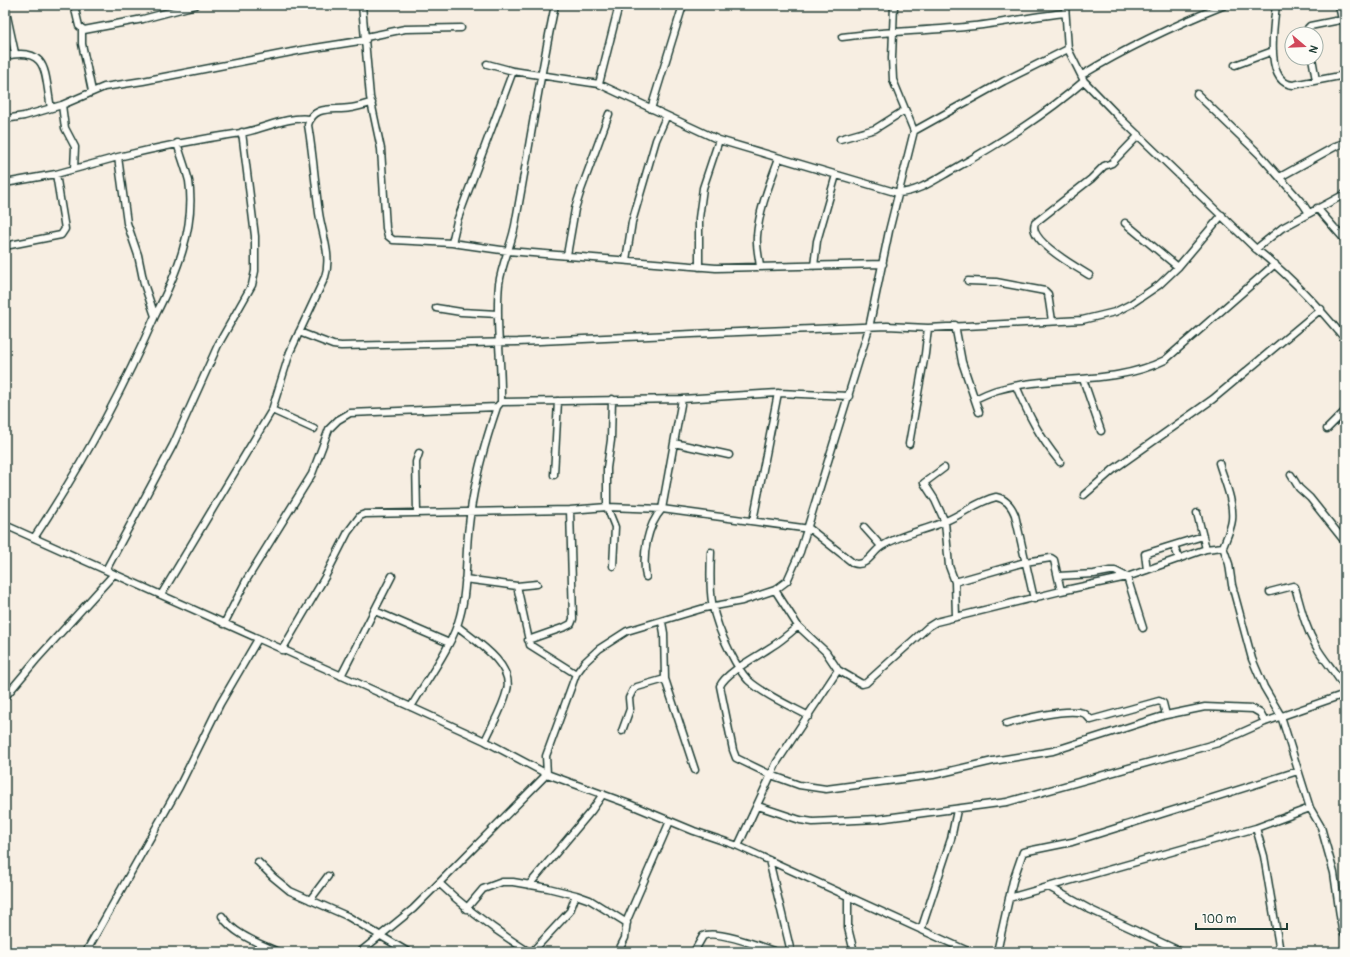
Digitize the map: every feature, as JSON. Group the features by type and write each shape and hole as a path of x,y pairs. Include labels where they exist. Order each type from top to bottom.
{"street":[{"path":"74,5 79,26 82,29 82,44 92,91"},
{"path":"82,29 106,27 196,5"},
{"path":"362,5 372,103 381,149 388,236 393,240 452,243 508,251 716,268 882,264"},
{"path":"411,707 449,643 461,615 470,511 476,478 487,435 497,408 501,402 502,373 498,342 500,283 504,259 508,251 516,221 520,189 555,5"},
{"path":"598,84 619,5"},
{"path":"651,109 683,5"},
{"path":"360,952 439,883 547,774 546,756 576,674 585,662 609,641 627,631 711,607 742,601 775,590 787,581 800,552 837,426 849,396 869,328 888,231 914,131 893,80 894,5"},
{"path":"1065,5 1068,49 1083,78 1256,249 1275,264 1321,308 1345,339"},
{"path":"487,64 513,71 598,84 666,117 719,140 898,193 918,189 1001,143 1054,107 1083,78 1120,52 1161,32 1225,5"},
{"path":"1276,5 1273,51 1276,70 1286,82 1293,85 1345,75"},
{"path":"1310,26 1343,20 1339,5"},
{"path":"5,7 15,53"},
{"path":"842,37 975,26 1065,13"},
{"path":"5,119 24,116 62,105 104,86 143,82 412,29 461,28"},
{"path":"914,131 1004,81 1068,49"},
{"path":"1234,66 1273,51"},
{"path":"5,56 15,53 26,53 37,56 42,63 51,108"},
{"path":"1313,66 1316,80"},
{"path":"452,243 457,220 513,71"},
{"path":"1197,94 1259,154 1309,213"},
{"path":"161,595 272,410 290,352 305,317 321,288 328,268 328,256 319,214 308,125 310,119 320,110 350,108 372,103"},
{"path":"62,105 65,128 75,146 74,169"},
{"path":"840,139 875,129 905,110"},
{"path":"567,255 577,203 609,114"},
{"path":"626,260 632,222 656,140 666,117"},
{"path":"5,183 56,174 177,143 242,132 293,119 310,119"},
{"path":"106,570 173,445 218,345 252,285 255,271 255,236 242,132"},
{"path":"1088,275 1054,253 1034,232 1033,226 1091,179 1104,166 1112,163 1139,135"},
{"path":"699,267 700,218 703,188 719,140"},
{"path":"34,538 63,494 97,436 172,284 187,231 190,213 188,180 177,143"},
{"path":"1280,177 1338,145 1345,143"},
{"path":"118,157 127,223 155,316"},
{"path":"760,267 756,237 766,195 780,158"},
{"path":"5,246 61,235 65,229 56,174"},
{"path":"814,266 817,241 836,174"},
{"path":"1256,249 1282,228 1345,194"},
{"path":"1317,208 1345,240"},
{"path":"299,332 332,345 341,346 498,342 869,328 887,326 928,328 954,325 1082,320 1115,312 1131,304 1159,285 1178,267 1222,215"},
{"path":"1125,223 1178,267"},
{"path":"975,399 997,390 1016,386 1083,379 1143,369 1165,360 1275,264"},
{"path":"968,281 996,282 1045,291 1048,294 1052,321"},
{"path":"436,308 461,312 498,314"},
{"path":"1084,495 1114,468 1213,399 1321,308"},
{"path":"954,325 962,362 979,412"},
{"path":"909,444 925,354 928,328"},
{"path":"1083,379 1101,431"},
{"path":"1016,386 1031,421 1040,437 1060,462"},
{"path":"501,402 682,399 778,393 849,396"},
{"path":"752,521 778,393"},
{"path":"646,577 644,563 646,547 654,522 662,509 682,399"},
{"path":"612,400 611,440 607,468 607,507 615,527 613,566"},
{"path":"554,475 558,401"},
{"path":"224,624 247,579 312,474 329,429 338,420 350,413 497,408"},
{"path":"272,410 314,429"},
{"path":"1327,429 1345,411"},
{"path":"674,443 729,455"},
{"path":"417,512 416,462 419,453"},
{"path":"1219,463 1232,512 1231,525 1223,547 1229,564 1232,585 1252,659 1264,688 1281,716 1310,808 1321,827 1334,873 1342,930 1345,934"},
{"path":"944,468 924,482 938,506 945,522 949,566 955,582 956,617"},
{"path":"1291,475 1299,488 1310,498 1345,542"},
{"path":"282,650 325,577 348,532 360,516 417,512 570,510 607,507 662,509 807,529 813,531 853,564 858,565 865,563 881,546 895,538 945,522 990,498 1003,498 1011,506 1015,515 1034,599"},
{"path":"528,640 565,627 571,624 573,619 570,510"},
{"path":"1197,513 1206,549"},
{"path":"5,525 411,707 485,741 547,774 738,846 970,952"},
{"path":"864,527 881,546"},
{"path":"1147,570 1144,555 1203,536"},
{"path":"1187,541 1192,554"},
{"path":"1174,545 1179,559"},
{"path":"775,590 798,626 826,652 838,670 857,683 862,684 866,683 928,627 936,622 1034,599 1061,591 1127,577 1206,549 1223,547"},
{"path":"711,552 709,584 711,607 725,642 739,669 755,685 809,716"},
{"path":"955,582 1025,562 1051,558 1054,560 1061,591"},
{"path":"1058,576 1115,571 1127,577 1143,628"},
{"path":"5,697 36,660 114,574"},
{"path":"1094,574 1097,583"},
{"path":"341,676 392,576"},
{"path":"465,579 517,586 537,584"},
{"path":"517,586 530,645 534,650 576,674"},
{"path":"1270,592 1293,586 1295,587 1306,626 1316,647 1336,673 1345,689"},
{"path":"375,611 449,643"},
{"path":"662,622 664,633 665,679 695,770"},
{"path":"457,626 498,661 505,670 508,681 506,694 485,741"},
{"path":"798,626 729,675 722,681 720,686 734,755 736,758 770,775 799,785 826,788 933,775 993,761 1053,751 1166,715 1205,707 1253,709 1260,713 1265,722"},
{"path":"96,952 87,950 179,787 220,704 258,639"},
{"path":"738,846 758,806 770,775 777,762 809,716 838,670"},
{"path":"622,731 630,709 628,698 633,690 637,687 665,679"},
{"path":"758,806 800,820 813,822 878,818 957,810 1007,802 1218,743 1265,722 1345,694"},
{"path":"1006,724 1038,715 1080,712 1088,715 1090,720 1159,700 1163,703 1166,715"},
{"path":"997,952 1009,898 1023,852 1072,842 1298,771"},
{"path":"529,885 592,810 603,794"},
{"path":"1009,898 1256,828 1310,808"},
{"path":"921,930 951,839 957,810"},
{"path":"618,952 625,938 627,923 670,821"},
{"path":"1256,828 1264,856 1280,952"},
{"path":"769,860 791,952"},
{"path":"258,862 269,874 290,891 347,916 408,952"},
{"path":"310,900 328,876"},
{"path":"466,909 478,892 490,885 502,882 548,888 576,895 595,903 627,923"},
{"path":"439,883 466,909 531,952 570,911 576,895"},
{"path":"1049,887 1091,910 1182,952"},
{"path":"848,896 848,928 854,952"},
{"path":"222,916 230,927 242,935 274,951"},
{"path":"694,952 703,936 712,935 734,938 776,952"}]}
